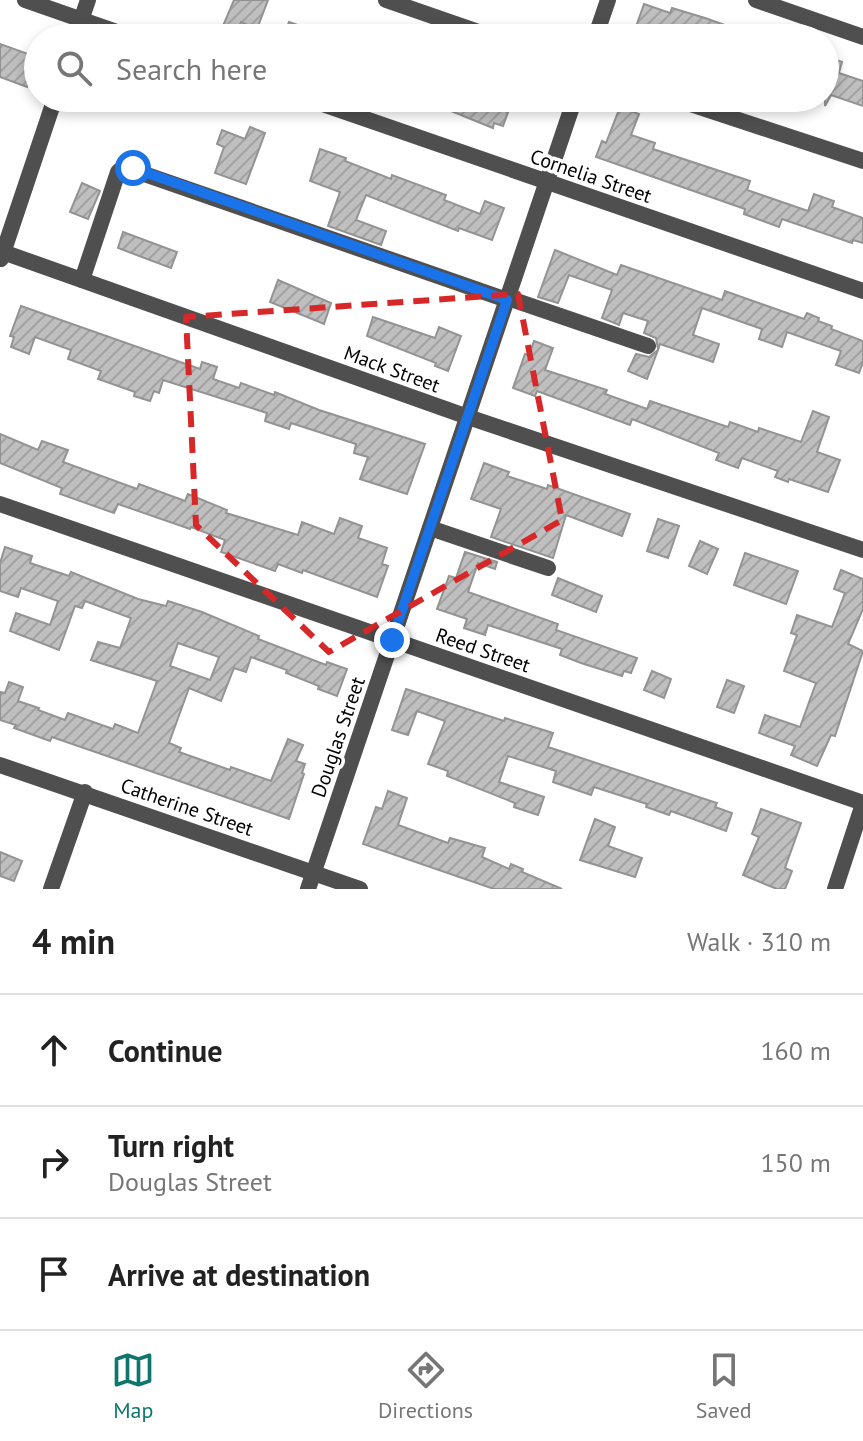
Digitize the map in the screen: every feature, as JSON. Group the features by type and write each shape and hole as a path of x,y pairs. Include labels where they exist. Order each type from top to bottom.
{"street":[{"path":"25,0 93,24"},
{"path":"80,24 88,0"},
{"path":"386,0 455,24"},
{"path":"600,24 608,0"},
{"path":"756,0 825,24"},
{"path":"839,29 863,37"},
{"path":"1,254 50,112"},
{"name":"Cornelia Street","path":"345,112 863,291"},
{"name":"Douglas Street","path":"311,881 570,112"},
{"path":"714,112 863,161"},
{"path":"82,280 118,172 124,167 648,346"},
{"name":"Mack Street","path":"1,254 468,417 863,550"},
{"name":"Reed Street","path":"0,504 863,804"},
{"path":"430,528 548,568"},
{"name":"Catherine Street","path":"0,765 85,792 311,881 360,889"},
{"path":"51,889 85,792"},
{"path":"835,889 863,804"}],"highlighted area":[{"path":"518,294 562,520 329,652 196,525 186,317"}],"building":[{"path":"234,0 268,0 259,24 224,24"},
{"path":"644,4 670,13 672,8 722,24 637,24"},
{"path":"0,44 24,53 24,86 0,77"},
{"path":"839,73 863,81 863,106 839,98"},
{"path":"453,112 508,112 503,126 494,123 493,128"},
{"path":"618,112 639,114 631,135 655,143 653,149 750,181 747,190 808,211 814,194 834,201 832,207 863,218 863,243 853,240 852,243 782,219 779,227 744,214 745,209 596,157 602,141 606,143"},
{"path":"250,127 265,133 246,184 215,173 224,147 217,144 222,130 245,139"},
{"path":"320,149 391,179 392,175 446,195 444,200 480,214 485,201 504,208 492,240 459,228 458,231 366,195 356,220 386,231 381,245 328,226 340,192 310,181"},
{"path":"82,183 100,191 88,219 70,212"},
{"path":"123,232 177,252 171,268 118,248"},
{"path":"555,250 617,275 621,265 722,300 725,291 804,319 807,313 832,326 831,329 863,341 863,362 859,373 836,365 841,351 787,332 782,347 759,339 762,329 702,308 693,335 719,344 713,362 660,344 658,349 656,338 644,333 648,321 623,313 619,325 602,318 612,290 569,275 558,303 538,297"},
{"path":"278,280 331,303 324,324 270,302"},
{"path":"21,306 200,369 202,362 217,367 213,379 239,388 241,383 274,395 275,392 319,410 425,444 407,494 360,479 368,457 354,453 356,444 291,423 289,429 265,421 267,413 163,380 159,393 154,391 150,401 134,396 135,392 98,379 101,371 68,359 71,350 35,337 29,354 11,347 14,337 10,336"},
{"path":"373,317 435,338 439,327 461,336 448,371 435,366 436,363 367,336"},
{"path":"534,341 553,348 545,370 607,390 605,394 647,409 650,401 728,427 730,422 801,442 813,411 829,417 817,452 840,460 828,492 775,477 778,471 742,458 738,468 716,460 719,453 632,419 630,425 537,391 535,396 513,388 525,354 529,355"},
{"path":"658,350 647,379 628,371 636,354 649,357"},
{"path":"0,434 38,450 42,441 68,450 63,462 137,489 139,484 185,501 188,494 227,510 226,513 298,535 302,522 334,534 340,518 362,526 358,538 387,548 382,564 388,566 377,597 303,570 302,573 278,564 275,571 221,552 225,540 191,527 118,504 114,513 60,494 62,488 0,463"},
{"path":"484,463 509,472 507,476 547,489 548,485 630,514 622,536 566,515 553,558 491,537 501,509 471,499"},
{"path":"658,519 679,526 668,558 647,551"},
{"path":"700,541 718,549 707,574 689,566"},
{"path":"5,547 32,556 30,563 69,576 71,572 138,599 166,606 168,601 202,612 259,636 258,639 326,665 327,662 347,669 337,696 286,673 287,670 251,657 246,672 234,668 221,701 189,688 169,743 181,748 179,752 271,781 288,739 303,745 296,761 305,764 304,774 289,819 52,737 50,741 0,720 0,692 5,693 9,682 23,687 18,701 38,710 65,720 68,713 113,729 115,724 138,733 157,681 91,660 98,642 120,648 131,618 85,601 82,608 75,606 59,650 10,631 16,613 50,625 58,601 21,588 18,597 0,591 0,563","holes":["178,643 219,657 210,680 170,666"]},
{"path":"465,552 497,562 495,569 478,563 468,592 558,624 556,630 637,658 631,673 624,671 622,676 581,663 560,655 562,649 488,625 485,635 464,628 467,619 437,609 449,576 456,578"},
{"path":"745,553 798,571 786,604 734,585"},
{"path":"841,570 863,579 863,609 848,644 863,651 835,736 831,735 817,766 791,755 795,746 759,733 765,715 800,727 816,683 784,671 797,635 791,633 797,615 832,627 845,593 834,589"},
{"path":"558,578 602,596 596,612 552,595"},
{"path":"652,671 671,679 664,698 644,690"},
{"path":"727,680 744,686 734,713 717,707"},
{"path":"406,689 504,721 505,718 553,733 548,747 717,803 715,807 732,813 726,831 671,811 669,815 646,807 647,804 594,787 591,795 553,782 556,771 508,756 499,782 544,797 538,815 514,807 515,803 447,776 448,771 428,764 445,721 417,711 408,735 392,730"},
{"path":"388,791 407,798 398,825 448,843 450,838 485,848 482,857 509,869 511,864 562,889 494,889 363,844 376,807 382,809"},
{"path":"761,809 801,823 785,868 792,871 785,889 777,889 743,875 759,837 752,834"},
{"path":"595,819 615,827 608,846 642,858 635,877 580,860"},
{"path":"0,852 22,861 14,881 0,876"}],"route":[{"path":"133,168 507,300 392,640"}]}
